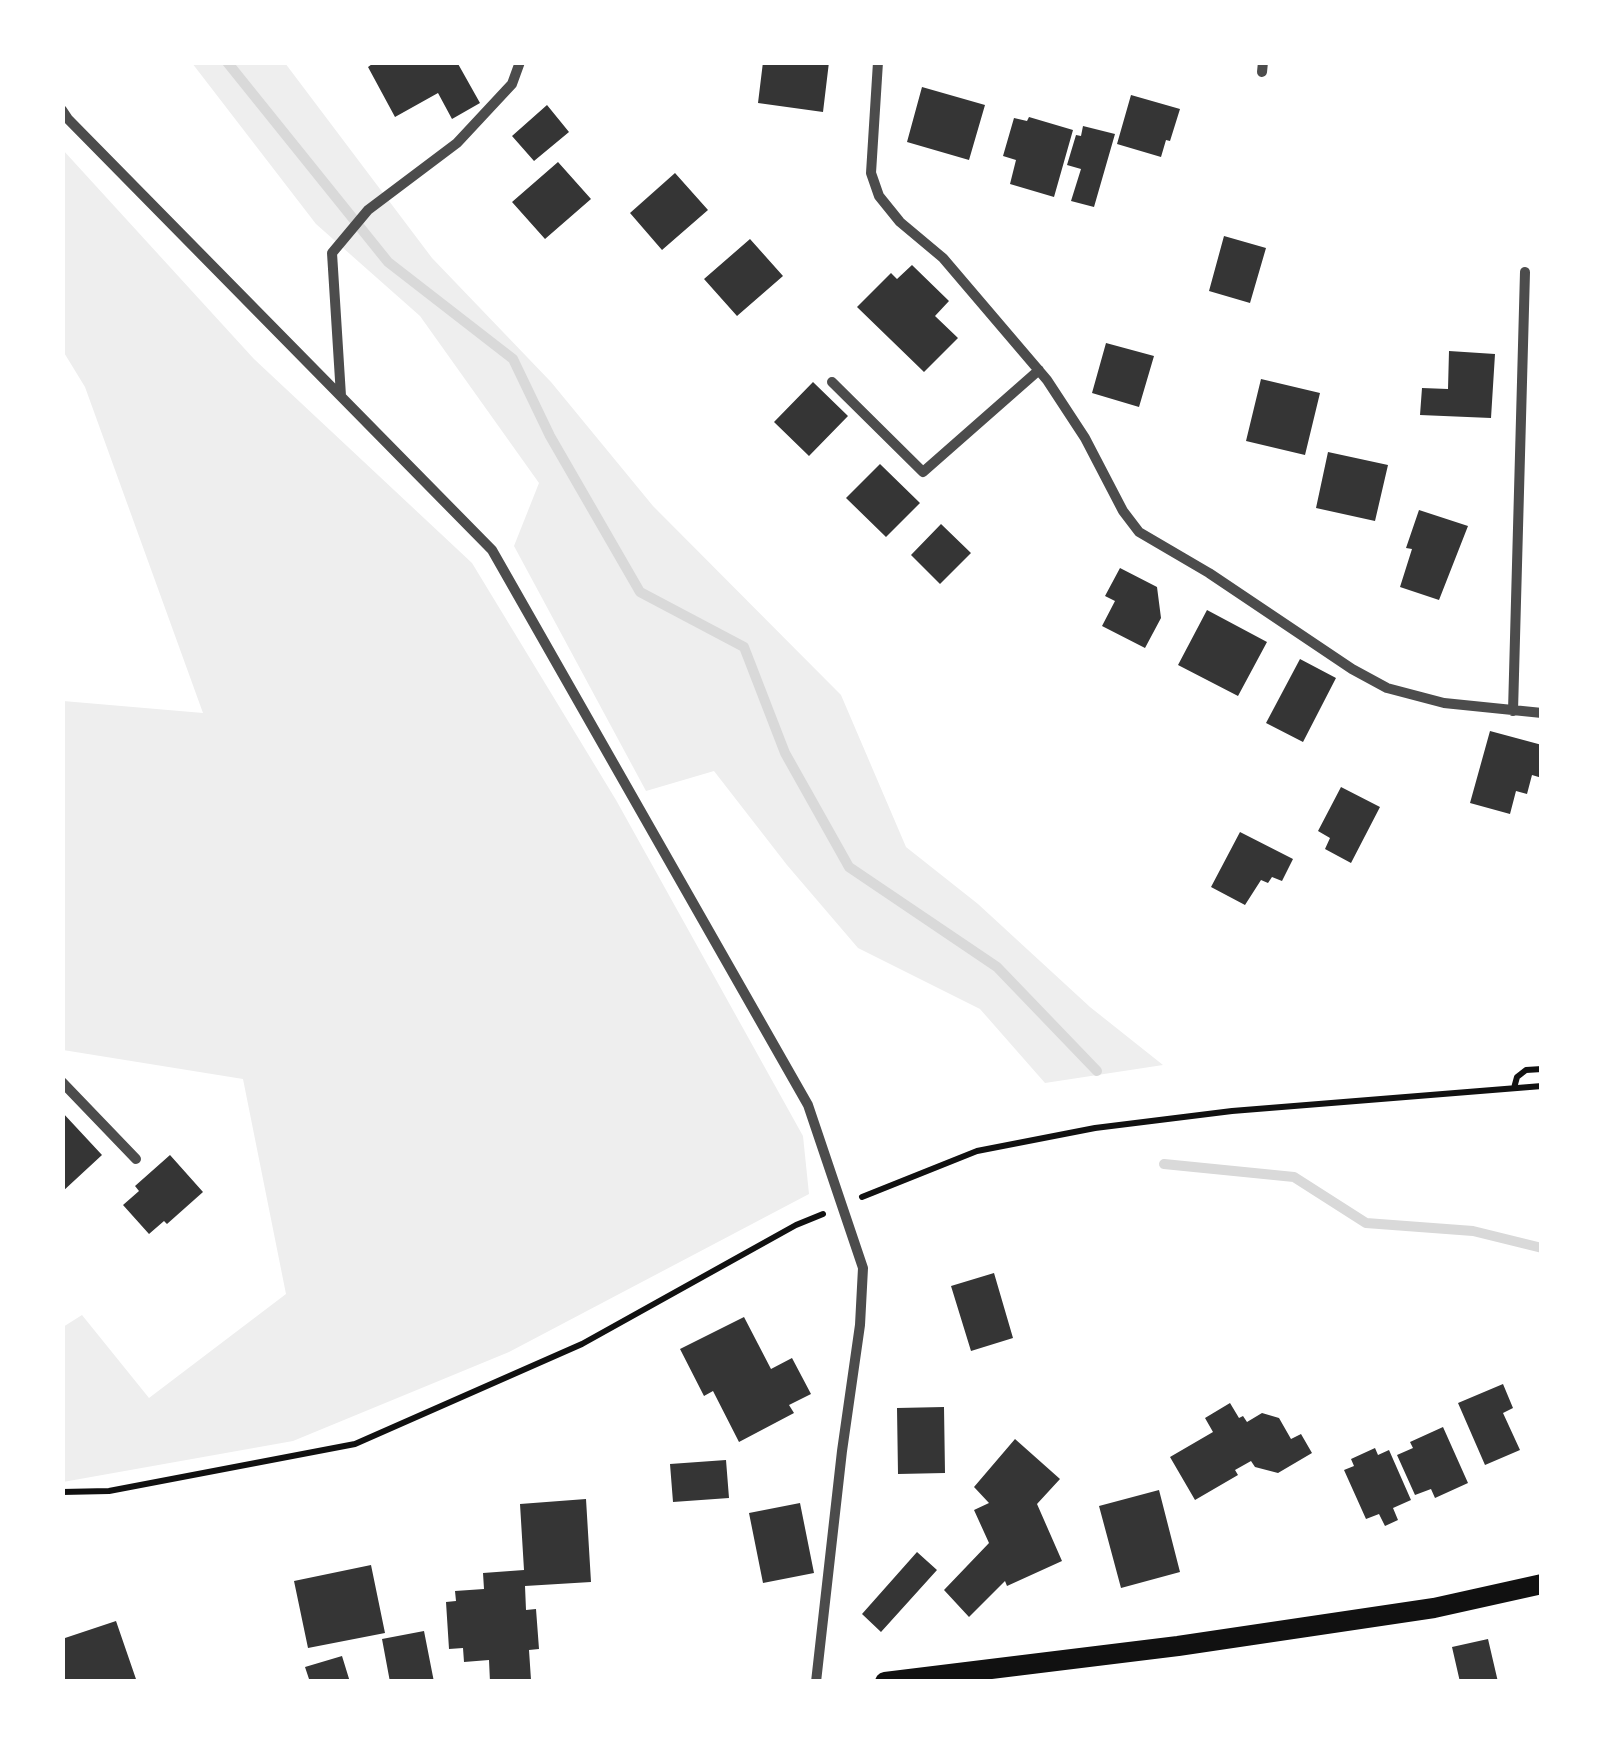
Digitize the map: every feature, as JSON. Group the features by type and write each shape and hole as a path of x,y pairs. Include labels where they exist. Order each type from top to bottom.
{"main road":[{"path":"885,1682 1178,1646 1434,1608 1542,1584"}],"street":[{"path":"341,396 332,253 368,210 457,143 512,84 520,62"},
{"path":"878,62 871,173 879,196 900,222 943,258 1039,370 1078,427 1123,511 1139,532 1209,572 1387,688 1444,703 1542,713"},
{"path":"62,110 492,550 808,1105 863,1268 860,1325 816,1682"},
{"path":"1513,711 1525,272"},
{"path":"832,382 923,472 1039,370"},
{"path":"62,1082 136,1159"}],"path":[{"path":"1514,1088 1517,1077 1526,1070 1542,1070"},
{"path":"898,1182 977,1151 1095,1128 1232,1111 1542,1086"},
{"path":"62,1492 109,1491 355,1444 582,1344 796,1225"}],"shaded area":[{"path":"192,63 285,63 432,258 551,382 653,506 841,695 906,847 978,904 1090,1007 1163,1065 1045,1083 980,1009 858,948 714,771 646,791 514,546 539,483 420,316 316,224"},
{"path":"63,150 254,359 472,563 616,800 803,1136 809,1194 509,1352 293,1441 63,1482 63,1327 82,1315 149,1398 286,1294 243,1079 63,1050 63,701 203,713 85,387 63,351"}],"building":[{"path":"375,62 457,62 480,103 452,119 438,93 395,117 368,67"},
{"path":"763,62 829,62 823,112 758,103"},
{"path":"922,87 985,105 969,160 907,142"},
{"path":"1131,95 1180,109 1161,157 1117,144"},
{"path":"547,105 569,132 534,161 512,136"},
{"path":"1029,117 1073,130 1054,197 1010,184 1016,160 1003,156 1014,118 1027,121"},
{"path":"1083,126 1115,134 1094,207 1071,201 1081,169 1067,165 1076,135 1081,136"},
{"path":"558,162 591,199 545,239 512,202"},
{"path":"675,173 708,210 662,250 630,213"},
{"path":"1224,236 1266,248 1250,303 1209,291"},
{"path":"750,239 783,276 737,316 704,279"},
{"path":"912,265 949,301 935,316 958,338 924,372 857,307 891,273 897,279"},
{"path":"1106,343 1154,356 1139,407 1092,393"},
{"path":"1449,351 1495,354 1491,418 1420,415 1422,388 1448,389"},
{"path":"1261,379 1320,393 1305,455 1246,441"},
{"path":"813,382 848,416 809,456 774,422"},
{"path":"1328,452 1388,465 1375,521 1316,508"},
{"path":"880,464 920,503 886,537 846,498"},
{"path":"1419,510 1468,526 1439,600 1400,587 1412,549 1406,548"},
{"path":"941,524 971,553 940,584 911,555"},
{"path":"1120,568 1157,587 1161,618 1145,648 1102,626 1115,601 1105,596"},
{"path":"1207,610 1267,642 1238,696 1178,665"},
{"path":"1300,659 1336,678 1303,742 1266,723"},
{"path":"1490,731 1542,745 1542,778 1532,775 1527,794 1516,791 1510,814 1470,803"},
{"path":"1341,787 1380,807 1351,863 1325,849 1330,838 1318,831"},
{"path":"1240,832 1293,859 1282,881 1272,877 1268,883 1261,880 1245,905 1211,887"},
{"path":"62,1112 102,1155 62,1192"},
{"path":"170,1155 203,1192 167,1224 164,1221 149,1234 123,1205 139,1191 135,1186"},
{"path":"994,1273 1013,1338 971,1351 951,1286"},
{"path":"744,1317 771,1369 792,1358 811,1394 789,1405 794,1413 739,1442 713,1391 704,1396 680,1349"},
{"path":"1503,1384 1513,1408 1503,1413 1520,1450 1485,1465 1458,1403"},
{"path":"1230,1403 1239,1418 1243,1416 1247,1422 1262,1413 1279,1418 1291,1439 1301,1434 1312,1453 1278,1473 1255,1467 1251,1461 1235,1470 1238,1475 1195,1500 1170,1457 1213,1432 1205,1418"},
{"path":"944,1407 945,1473 898,1474 897,1408"},
{"path":"1443,1427 1468,1483 1435,1498 1431,1489 1415,1495 1397,1455 1413,1448 1410,1442"},
{"path":"1015,1439 1060,1479 1037,1504 1062,1561 1007,1586 1005,1581 969,1617 944,1590 989,1543 974,1510 989,1503 974,1487"},
{"path":"1375,1448 1378,1455 1389,1450 1411,1500 1393,1508 1398,1520 1385,1526 1379,1514 1366,1519 1344,1470 1354,1466 1351,1459"},
{"path":"726,1460 729,1498 673,1502 670,1464"},
{"path":"1159,1490 1180,1572 1121,1588 1099,1506"},
{"path":"586,1499 591,1582 525,1586 526,1610 536,1609 539,1649 529,1650 531,1680 490,1682 489,1660 464,1662 463,1648 449,1649 446,1602 456,1601 455,1591 484,1589 483,1573 524,1570 520,1504"},
{"path":"800,1503 814,1573 763,1583 749,1513"},
{"path":"917,1552 937,1570 881,1632 862,1614"},
{"path":"371,1565 385,1633 308,1648 294,1581"},
{"path":"116,1621 137,1682 62,1682 62,1639"},
{"path":"424,1631 434,1682 390,1682 382,1639"},
{"path":"1488,1639 1498,1682 1460,1682 1452,1647"},
{"path":"342,1656 350,1682 310,1682 305,1667"}],"waterway":[{"path":"227,62 388,262 513,359 550,436 640,592 744,647 785,753 849,867 997,967 1097,1071"},
{"path":"1164,1164 1294,1177 1366,1223 1473,1231 1542,1248"}]}
